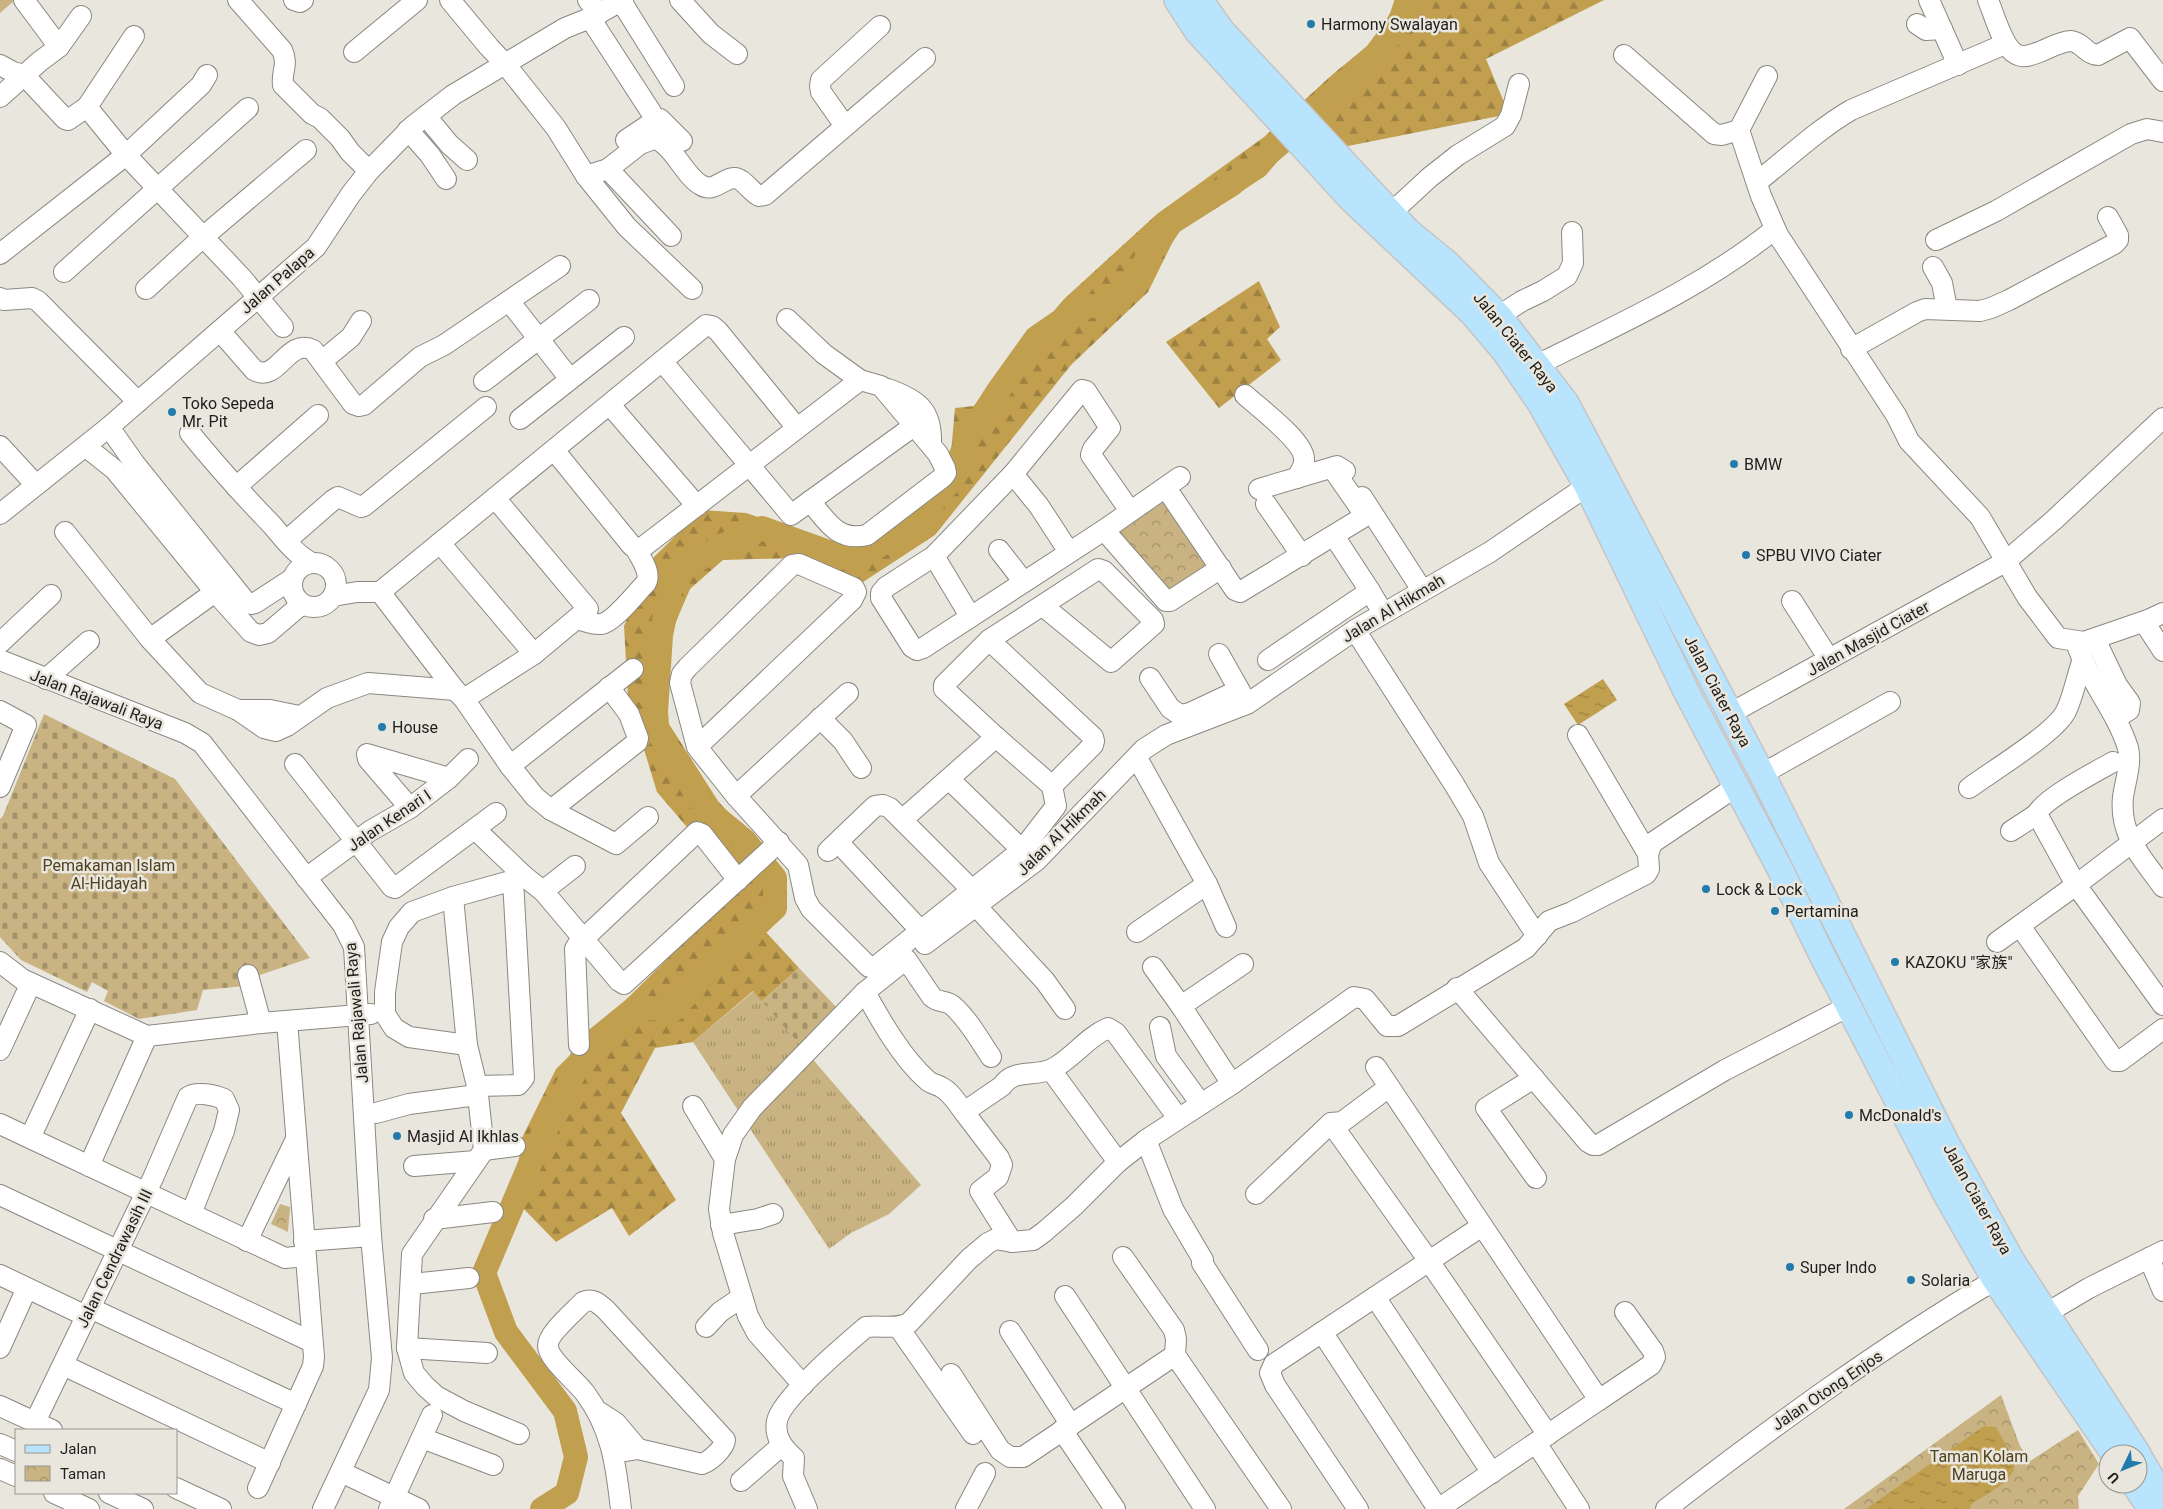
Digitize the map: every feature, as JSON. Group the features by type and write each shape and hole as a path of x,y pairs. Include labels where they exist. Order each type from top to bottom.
{"main road":[{"name":"Jalan Ciater Raya","path":"1177,0 1197,31 1281,108"},
{"name":"Jalan Ciater Raya","path":"1200,0 1281,108 1312,142 1371,220 1472,313 1505,352 1540,403 1587,486 1686,691 1737,786 1947,1196 1995,1280 2122,1444"},
{"name":"Jalan Ciater Raya","path":"1312,142 1410,232 1448,264 1499,316 1566,403 1762,774 1947,1144 2012,1261 2124,1444"},
{"path":"1686,691 1711,680"},
{"path":"1811,932 1836,920"},
{"name":"Jalan Ciater Raya","path":"2148,1478 2163,1497"},
{"name":"Jalan Ciater Raya","path":"2146,1494 2151,1509"}],"street":[{"path":"24,0 59,47"},
{"path":"238,0 282,50 286,59 282,79 283,85 312,114 320,118 340,138 350,152 370,171"},
{"path":"294,0 300,2 303,0"},
{"path":"450,0 506,65 556,128 584,172 627,227 692,289"},
{"path":"680,0 711,34 737,54"},
{"path":"1929,0 1958,64"},
{"path":"1988,0 2005,44 2015,54 2024,56 2068,41 2074,41 2080,43 2094,55 2098,55 2130,38 2163,81"},
{"path":"354,52 413,1"},
{"path":"622,1 674,86"},
{"name":"Jalan Palapa","path":"0,514 109,427 316,247 339,211 370,171 408,130 454,95 592,11 622,1"},
{"path":"592,11 651,112"},
{"path":"0,97 59,47 81,16"},
{"path":"1917,24 1926,30 1942,29"},
{"path":"845,126 821,92 821,80 880,26"},
{"path":"0,65 24,75 68,120 87,107 134,36"},
{"path":"1761,179 1830,122 1851,110 2005,44"},
{"path":"1624,55 1714,134 1722,135 1739,130 1768,76"},
{"path":"584,172 608,169 640,144 649,139 658,140 703,187 712,187 733,178 740,180 759,196 765,195 925,58"},
{"path":"0,254 126,155 201,85 207,74"},
{"path":"1391,213 1430,176 1458,155 1505,126 1519,84"},
{"path":"87,107 126,155 258,296 283,327"},
{"path":"64,272 248,108"},
{"path":"1751,109 1761,179 1775,229 1851,349 1896,415 1908,441 1980,517 2027,597 2058,638 2085,640 2144,622 2163,613"},
{"path":"1936,240 1996,211 2131,134 2155,130 2163,114"},
{"path":"426,116 449,144 467,160"},
{"path":"584,172 656,120 660,119 682,141"},
{"path":"408,130 430,155 446,180"},
{"path":"1739,130 1761,179"},
{"path":"146,289 203,237 306,150"},
{"path":"608,169 671,236"},
{"path":"1851,349 1917,312 1947,309 1980,310 1991,308 2009,300 2114,244 2118,240 2118,235 2108,218"},
{"path":"1537,365 1690,288 1740,257 1775,229"},
{"path":"1499,316 1567,276 1573,264 1572,232"},
{"path":"224,327 270,371 298,347 307,347 313,350 353,404 359,406 364,405 420,357 444,345 560,266"},
{"path":"1933,268 1942,283 1947,309"},
{"path":"3,303 32,298 38,301 138,402"},
{"path":"484,381 589,300"},
{"path":"509,301 570,379"},
{"path":"787,319 824,354 860,380 904,394 916,402 928,416 931,430 930,443"},
{"path":"322,361 351,337 362,321"},
{"path":"335,589 380,592 706,325 712,326 797,428"},
{"path":"520,419 624,337"},
{"path":"662,361 791,515 915,425"},
{"path":"635,547 643,547 860,380"},
{"path":"810,501 834,530 842,535 855,538 866,535 944,477 946,468 930,443 882,386"},
{"path":"1130,511 1092,457 1093,449 1110,428 1084,390 1079,392 1013,474 934,556 886,587 881,593 884,603 912,647 917,650 1104,530 1173,482 1221,568 1235,590 1240,592 1361,520 1363,514 1335,472"},
{"path":"1245,395 1278,424 1302,450 1304,462 1297,478"},
{"path":"610,405 697,506"},
{"path":"86,446 110,465 221,586 252,604 296,561 333,500 338,497 361,507 364,506 486,407"},
{"path":"236,487 318,415"},
{"name":"Jalan Masjid Ciater","path":"1730,713 2005,562 2054,520 2163,418"},
{"path":"109,427 221,586 245,626 251,632 259,636 268,633 302,604"},
{"path":"190,433 296,561 325,566 333,574 335,589 325,605 320,607 302,604 294,596 291,585 296,561"},
{"path":"0,446 36,485"},
{"path":"554,450 635,547 648,578 646,583 613,618 605,623 594,624 577,619"},
{"path":"110,465 126,452"},
{"path":"1302,556 1262,496 1297,478 1337,466 1343,470 1422,590"},
{"path":"1013,474 1039,506 1069,552"},
{"name":"Jalan Al Hikmah","path":"803,1385 757,1333 748,1316 721,1225 718,1208 725,1159 733,1135 752,1108 865,992 906,959 974,898 1036,861 1144,749 1166,735 1243,697 1422,590 1490,552 1587,486"},
{"path":"65,532 150,639 200,693 238,710 264,728 276,731 287,726 327,698 368,683 460,695 534,654 586,613 588,609 586,605 495,498"},
{"path":"1104,530 1166,601 1170,601 1221,568"},
{"path":"1334,536 1383,613"},
{"path":"440,543 534,654"},
{"path":"999,550 1023,581"},
{"path":"934,556 970,616"},
{"path":"697,747 852,600 856,592 854,588 799,564 792,565 688,667 682,674 680,682 697,747 775,846 798,864 805,898 811,909 869,967 874,967 921,931 974,898 1022,850 1056,806 1052,786 996,737 944,687 944,684 990,640 1098,569 1101,569 1153,620 1154,624 1111,662 1043,606"},
{"path":"150,639 221,586"},
{"path":"1268,660 1370,590"},
{"path":"380,592 460,695 510,766 535,797 551,810 616,844 648,817"},
{"path":"0,643 51,595"},
{"path":"1792,601 1829,659"},
{"path":"2144,622 2163,651"},
{"path":"1355,630 1454,784 1473,816 1489,863 1537,936"},
{"path":"990,640 1094,741 1093,745 1052,786"},
{"path":"1969,788 2034,742 2062,716 2082,662 2085,640"},
{"path":"2085,640 2130,703 2129,710 2121,715"},
{"path":"46,679 89,641"},
{"path":"1150,678 1170,708 1180,716 1243,697 1219,654"},
{"name":"Jalan Rajawali Raya","path":"0,660 184,733 202,743 343,925 352,941 359,1015 371,1236 382,1358 380,1390 323,1509"},
{"path":"2082,662 2123,734 2128,751 2122,815 2126,834 2163,887"},
{"path":"510,766 633,669"},
{"path":"551,810 637,742 638,738 629,714 609,687"},
{"path":"736,796 848,693"},
{"path":"1762,774 1890,702"},
{"path":"0,711 26,725 0,787"},
{"path":"820,718 843,742 861,768"},
{"path":"1578,735 1648,854"},
{"path":"902,820 996,737"},
{"path":"410,808 368,760 367,754 449,778"},
{"path":"1137,758 1207,884 1226,927"},
{"name":"Jalan Kenari I","path":"306,878 370,831 410,808 449,778 468,759"},
{"path":"2012,831 2037,814 2039,809 2067,788 2113,762"},
{"path":"295,764 392,887 395,888 496,813"},
{"path":"949,778 1022,850"},
{"path":"807,1509 793,1476 794,1458 781,1446 776,1429 779,1414 803,1385 866,1327 877,1325 899,1328 909,1324 969,1259 988,1243 996,1239 1012,1242 1033,1240 1074,1206 1118,1162 1146,1140 1232,1084 1354,997 1365,999 1384,1023 1394,1027 1526,948 1549,921 1572,912 1646,874 1649,869 1648,854 1652,843 1737,786"},
{"path":"921,931 833,846 875,806 883,805 890,808 902,820 974,898 1045,981 1065,1009"},
{"path":"2037,814 2076,885 2163,1005"},
{"path":"1997,942 2163,819"},
{"path":"475,829 519,879 543,891 619,981 626,983 775,846"},
{"path":"579,1045 575,948 583,939 698,832 702,834 741,878"},
{"path":"543,891 575,866"},
{"path":"467,1045 409,1037 394,1028 385,1014 385,992 392,942 399,927 412,912 453,897 519,879"},
{"path":"376,1113 409,1104 518,1085 524,1078 519,879"},
{"path":"1137,932 1207,884"},
{"path":"453,897 467,1045 477,1091 480,1155 434,1219 412,1254 412,1284 407,1339 414,1373 436,1396 464,1411 519,1434"},
{"path":"2020,926 2115,1062 2120,1061 2163,1029"},
{"path":"906,959 932,997 936,1001 949,1003 960,1013 991,1057"},
{"path":"0,962 9,971 31,983 147,1036 259,1015 287,1021 385,1014"},
{"path":"1181,1006 1242,964"},
{"path":"1153,967 1232,1084"},
{"path":"249,980 259,1015"},
{"path":"0,1050 31,983"},
{"path":"1457,988 1588,1142 1593,1145 1598,1144 1724,1070 1849,1006"},
{"path":"865,992 893,1038 912,1063 928,1082 941,1087 951,1095 999,1158 1002,1165 998,1177 980,1191 1012,1242"},
{"path":"30,1138 90,1010"},
{"path":"258,1488 313,1366 287,1021"},
{"path":"1160,1027 1166,1056 1201,1104"},
{"path":"964,1112 1018,1074 1051,1070 1103,1030 1110,1028 1116,1033 1178,1118"},
{"path":"89,1166 147,1036"},
{"path":"1376,1067 1599,1400"},
{"path":"1051,1070 1118,1162"},
{"path":"1534,1078 1486,1108 1536,1178"},
{"path":"1256,1194 1331,1123 1342,1122 1389,1087"},
{"name":"Jalan Cendrawasih III","path":"44,1426 63,1364 191,1094 218,1096 224,1099 229,1110 224,1131 191,1214"},
{"path":"693,1106 725,1159"},
{"path":"1331,1123 1429,1261 1542,1439 1579,1509"},
{"path":"0,1124 285,1258 305,1249 371,1236"},
{"path":"247,1241 296,1138"},
{"path":"1146,1140 1173,1209 1203,1260 1202,1263 1258,1350"},
{"path":"414,1166 480,1155 515,1146"},
{"path":"0,1195 312,1342"},
{"path":"434,1219 493,1212"},
{"path":"721,1225 758,1219 773,1214"},
{"path":"1358,1509 1275,1385 1270,1373 1274,1364 1482,1226"},
{"path":"2045,1314 2089,1288 2156,1255 2163,1291"},
{"path":"1122,1257 1174,1330 1176,1339 1175,1356 1281,1509"},
{"path":"0,1275 296,1404"},
{"path":"412,1284 469,1278"},
{"name":"Jalan Otong Enjos","path":"1666,1509 1765,1432 1936,1315 1995,1280"},
{"path":"0,1348 27,1288"},
{"path":"1065,1296 1205,1509"},
{"path":"706,1327 720,1312 742,1297"},
{"path":"1375,1297 1492,1473"},
{"path":"614,1453 638,1449 702,1464 723,1447 725,1440 606,1310 594,1300 587,1300 554,1332 547,1343 548,1352 584,1392 597,1412 614,1453 621,1509"},
{"path":"1322,1332 1438,1509 1651,1365 1655,1357 1653,1351 1625,1312"},
{"path":"899,1328 973,1434"},
{"path":"379,1331 407,1339 487,1353"},
{"path":"1010,1331 1115,1509"},
{"path":"951,1374 1000,1450 1010,1458 1023,1457 1175,1356"},
{"path":"63,1364 270,1462"},
{"path":"0,1406 44,1426"},
{"path":"597,1412 616,1423 638,1449"},
{"path":"392,1503 432,1415"},
{"path":"422,1438 494,1466"},
{"path":"0,1444 15,1451"},
{"path":"741,1480 781,1446"},
{"path":"0,1468 15,1476"},
{"path":"341,1472 392,1503 419,1509"},
{"path":"966,1509 985,1473"},
{"path":"178,1489 220,1509"},
{"path":"56,1494 90,1509"},
{"path":"111,1494 143,1509"}],"green space":[{"path":"0,0 15,0 0,13"},
{"path":"1397,0 1604,0 1486,59 1509,114 1343,147 1322,124 1239,194 1177,233 1148,292 1071,365 935,535 860,584 794,558 723,560 690,589 663,652 669,724 718,801 779,870 783,906 764,930 799,968 762,1001 753,991 693,1042 655,1048 621,1113 676,1200 629,1236 612,1208 556,1242 517,1202 520,1142 556,1069 739,888 657,792 628,697 624,626 654,557 702,510 746,513 850,548 923,496 951,453 955,408 974,406 1064,299 1157,214 1264,137 1333,74 1376,39"},
{"path":"1259,281 1280,327 1267,339 1281,360 1219,408 1166,342"},
{"path":"1170,485 1221,568 1170,601 1104,530"},
{"name":"Pemakaman Islam Al-Hidayah","path":"44,714 175,779 310,958 254,977 256,985 203,990 197,1010 139,1019 104,1001 108,991 92,982 87,992 21,960 0,937 0,819 3,816"},
{"path":"799,968 840,1011 800,1045 762,1001"},
{"path":"754,991 921,1185 889,1214 851,1233 829,1249 693,1042"},
{"path":"280,1204 290,1207 288,1232 271,1224"},
{"name":"Taman Kolam Maruga","path":"2001,1395 2020,1446 2030,1461 2078,1430 2098,1462 2098,1466 2078,1496 2079,1509 1844,1509"}],"water":[{"path":"1603,679 1617,700 1578,725 1564,704"},
{"path":"1984,1426 1996,1427 2014,1462 2014,1468 2006,1481 1971,1504 1970,1509 1866,1509"}],"waterway":[{"path":"542,1509 567,1493 576,1457 565,1411 506,1332 484,1273 541,1138 588,1046 636,1007 673,1010 708,971 775,908 775,878 745,841 705,808 655,727 661,635 674,573 728,543 762,528 851,560 909,530 949,483 969,436 1036,338 1081,307 1114,304 1171,223 1257,167 1280,140 1376,54 1400,22 1407,0"}],"place":[{"name":"Harmony Swalayan","path":"1311,24"},
{"name":"Toko Sepeda Mr. Pit","path":"172,412"},
{"name":"BMW","path":"1734,464"},
{"name":"SPBU VIVO Ciater","path":"1746,555"},
{"name":"House","path":"382,727"},
{"name":"Lock & Lock","path":"1706,889"},
{"name":"Pertamina","path":"1775,911"},
{"name":"KAZOKU \"家族\"","path":"1895,962"},
{"name":"McDonald's","path":"1849,1115"},
{"name":"Masjid Al Ikhlas","path":"397,1136"},
{"name":"Super Indo","path":"1790,1267"},
{"name":"Solaria","path":"1911,1280"}]}
